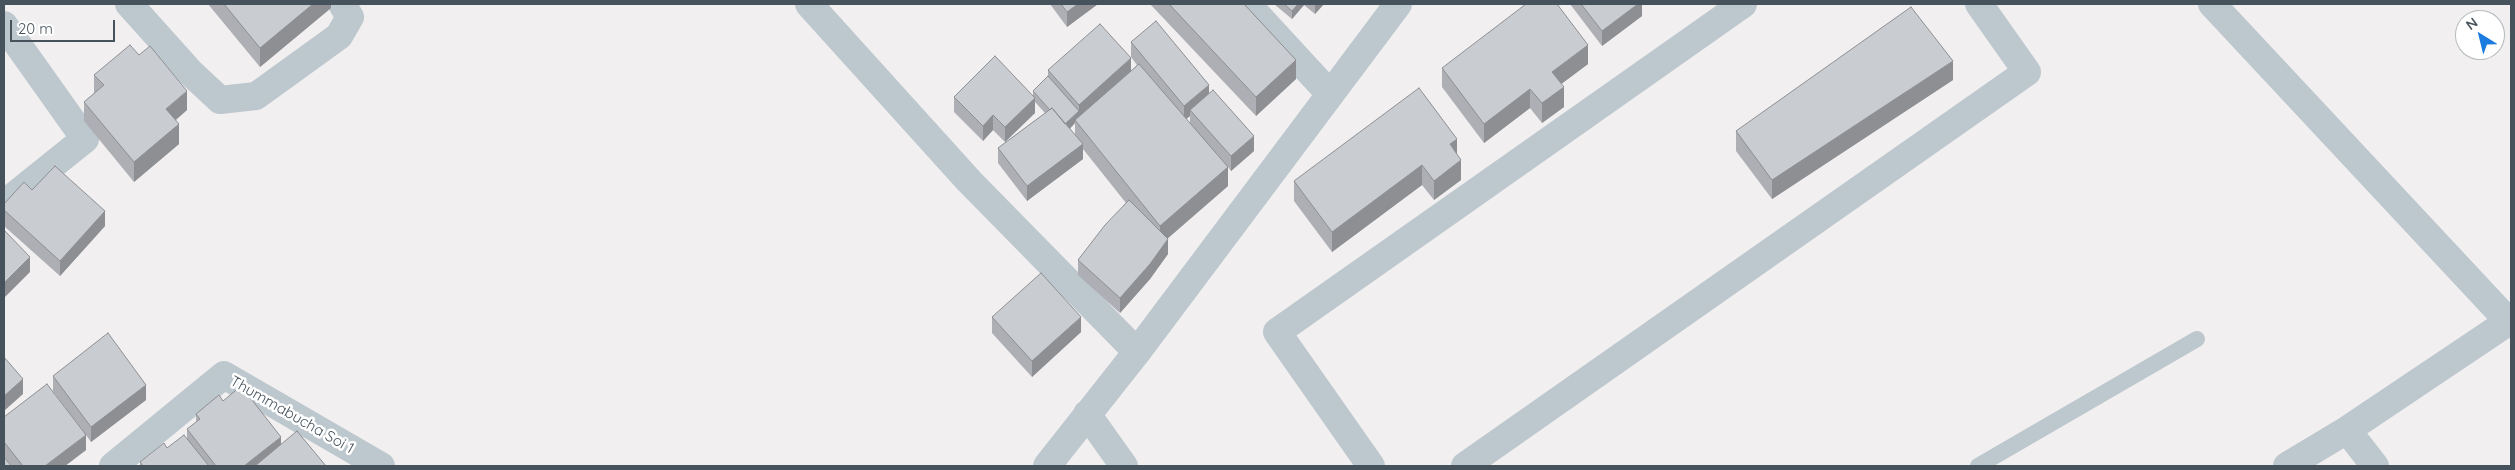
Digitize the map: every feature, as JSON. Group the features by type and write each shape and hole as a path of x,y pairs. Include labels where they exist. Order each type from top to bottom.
{"street":[{"path":"129,4 191,73 220,100 256,96 339,36 350,17 342,4"},
{"path":"808,4 969,181 1137,352"},
{"path":"1247,4 1330,94"},
{"path":"1047,466 1137,352 1398,4"},
{"path":"1371,466 1276,332 1743,4"},
{"path":"1465,466 2027,72 1978,4"},
{"path":"2212,4 2511,322 2346,430 2287,466"},
{"path":"4,25 85,139 4,204"},
{"name":"Thummabucha Soi 1","path":"113,466 224,375 381,466"},
{"path":"1087,414 1124,466"},
{"path":"2346,430 2375,466"}],"lane":[{"path":"1978,466 2197,339"}],"building":[{"path":"224,4 313,4 260,48"},
{"path":"1061,4 1078,4 1067,12"},
{"path":"1169,4 1244,4 1296,60 1256,97"},
{"path":"1284,4 1298,4 1292,11"},
{"path":"1526,4 1557,4 1588,45 1552,72 1564,87 1542,103 1530,89 1484,124 1442,68"},
{"path":"1581,4 1638,4 1602,31"},
{"path":"1911,7 1953,61 1772,180 1736,131"},
{"path":"1156,21 1209,85 1184,106 1131,42"},
{"path":"1100,24 1131,58 1079,105 1048,70"},
{"path":"130,45 139,55 150,46 187,91 166,109 179,124 134,162 84,102 104,85 94,75"},
{"path":"995,56 1035,98 1005,127 993,115 983,126 954,97"},
{"path":"1139,64 1228,167 1160,226 1075,120"},
{"path":"1048,76 1079,111 1065,124 1052,108 1050,110 1033,91"},
{"path":"1419,88 1457,139 1450,144 1461,160 1434,181 1422,165 1332,232 1294,181"},
{"path":"1213,90 1254,136 1231,156 1190,110"},
{"path":"1052,108 1083,144 1027,186 998,148"},
{"path":"55,166 105,211 60,261 4,210 4,204 24,182 32,190"},
{"path":"1129,200 1168,239 1150,264 1120,298 1078,260 1105,225"},
{"path":"4,230 30,257 4,283"},
{"path":"1041,273 1081,317 1032,361 992,317"},
{"path":"108,333 146,385 91,427 53,376"},
{"path":"4,357 23,379 4,396"},
{"path":"47,384 86,435 45,466 23,466 4,442 4,417"},
{"path":"241,386 281,437 244,466 216,466 187,429 200,419 196,414 219,395 223,401"},
{"path":"297,431 326,466 255,466"},
{"path":"184,435 209,466 143,466 140,462 164,443 167,448"},
{"path":"4,457 11,466 4,466"}]}
